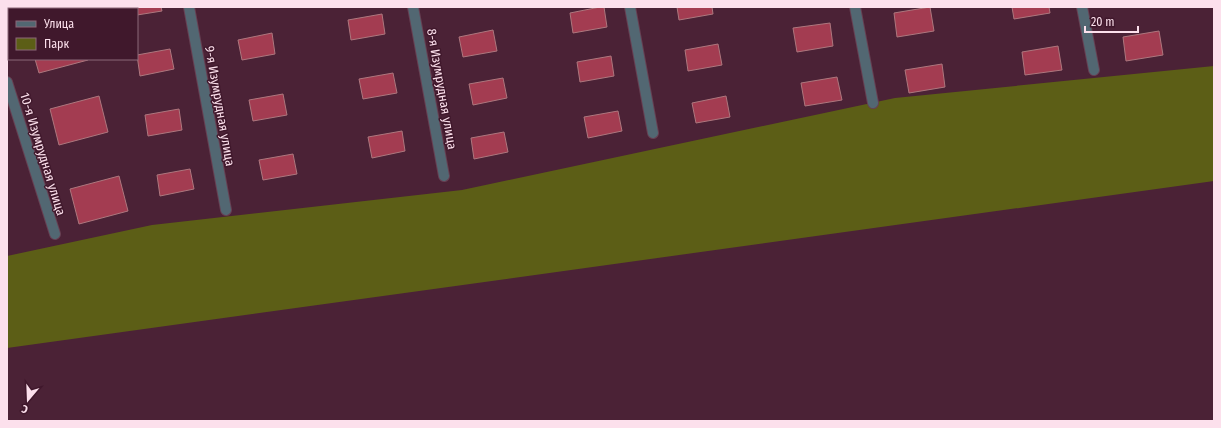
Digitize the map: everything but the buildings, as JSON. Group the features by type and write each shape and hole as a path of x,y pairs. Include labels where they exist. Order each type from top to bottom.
{"street":[{"name":"9-я Изумрудная улица","path":"189,7 226,210"},
{"name":"8-я Изумрудная улица","path":"414,7 444,176"},
{"path":"630,7 653,133"},
{"path":"856,7 873,103"},
{"path":"1082,7 1094,70"},
{"name":"10-я Изумрудная улица","path":"7,82 55,234"}],"green space":[{"path":"1214,66 1214,181 7,348 7,256 152,225 462,190 895,98"}]}
